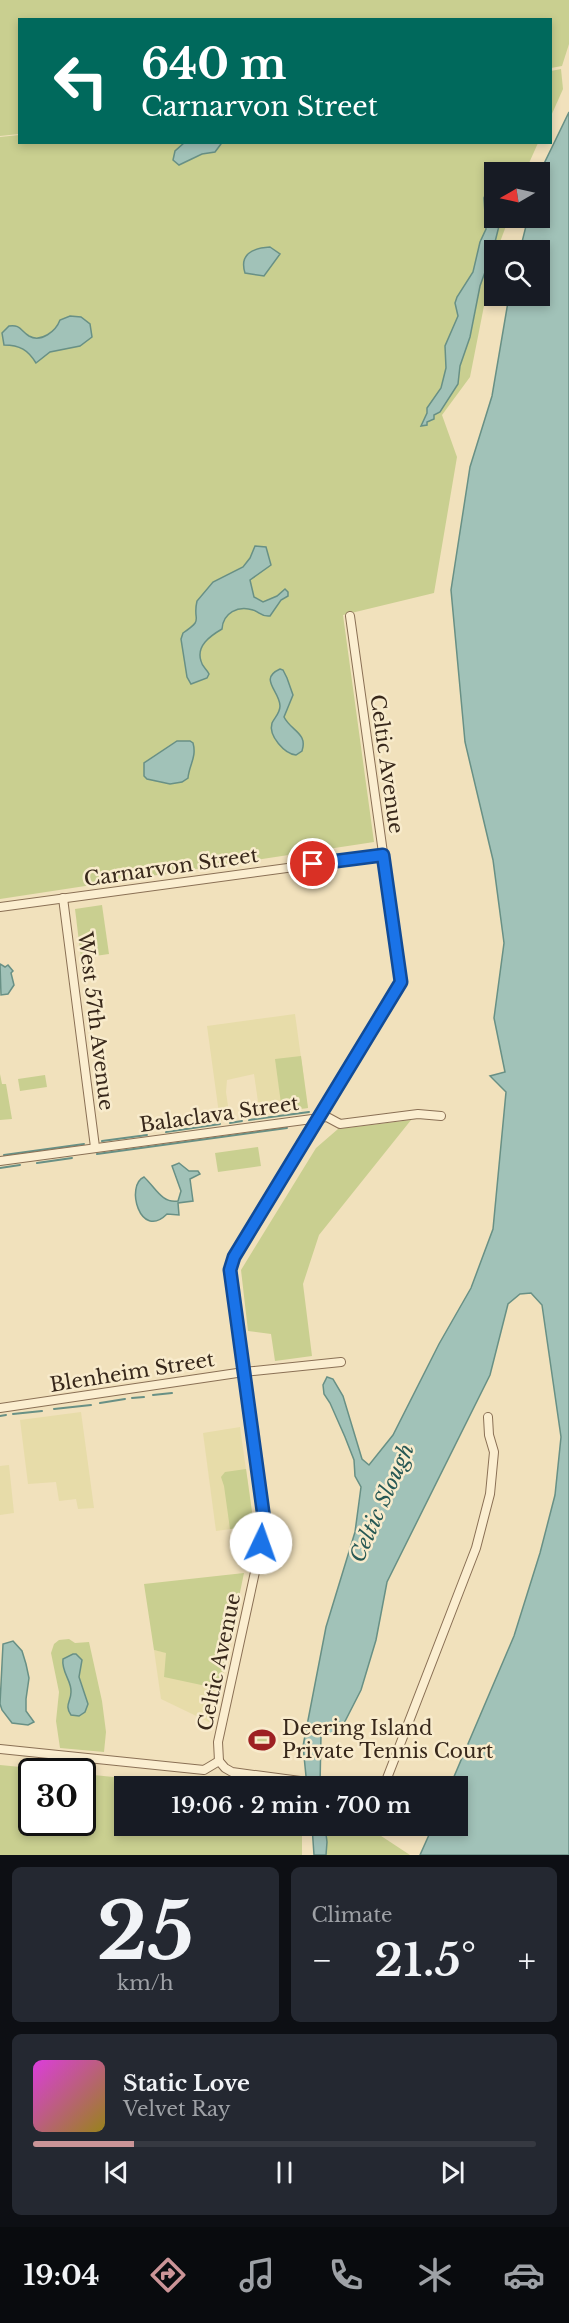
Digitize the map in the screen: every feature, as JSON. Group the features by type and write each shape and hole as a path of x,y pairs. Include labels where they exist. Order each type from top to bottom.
{"street":[{"name":"Celtic Avenue","path":"219,1761 218,1742 265,1526 230,1270 234,1257 401,982 350,616"},
{"name":"Carnarvon Street","path":"0,907 383,855"},
{"name":"West 57th Avenue","path":"63,898 95,1147"},
{"name":"Balaclava Street","path":"0,1161 327,1117 340,1124 418,1114 441,1116"},
{"name":"Blenheim Street","path":"0,1408 244,1372 341,1362"},
{"path":"388,1776 476,1548 490,1494 494,1452 489,1435 488,1417"},
{"path":"0,1749 204,1770 219,1761 232,1772 262,1776"}],"shaded area":[{"path":"295,1014 308,1108 260,1116 254,1074 227,1080 226,1092 230,1120 220,1121 207,1026"},
{"path":"81,1412 94,1508 78,1509 76,1499 59,1501 56,1482 28,1484 20,1420"},
{"path":"240,1427 254,1526 216,1531 203,1433"},
{"path":"9,1465 14,1513 0,1515 0,1466"},
{"path":"154,1650 225,1665 213,1724 161,1699"}],"green space":[{"path":"0,0 569,0 569,44 562,66 552,68 552,18 18,18 18,134 0,136"},
{"path":"561,69 563,89 552,114 552,71"},
{"path":"18,135 18,144 538,144 529,162 484,162 484,228 505,228 501,240 484,240 484,306 470,377 442,415 457,457 434,593 343,615 374,842 0,899 0,137"},
{"path":"102,905 109,954 81,958 75,909"},
{"path":"301,1056 308,1108 282,1111 275,1059"},
{"path":"0,1074 2,1084 6,1084 12,1119 0,1120"},
{"path":"45,1075 47,1087 20,1091 18,1079"},
{"path":"411,1120 319,1235 303,1284 312,1356 275,1361 271,1334 248,1331 241,1270 316,1148 338,1129"},
{"path":"258,1147 261,1166 218,1172 215,1153"},
{"path":"246,1469 254,1526 230,1529 221,1477 225,1472"},
{"path":"244,1573 220,1689 164,1677 166,1653 154,1650 144,1584"},
{"path":"69,1639 75,1643 89,1642 102,1701 106,1732 104,1752 60,1748 56,1721 59,1692 51,1653 54,1644 59,1640"},
{"name":"Deering Island Private Tennis Court","path":"249,1732 276,1736 275,1748 248,1745"},
{"path":"0,1765 18,1767 18,1836 96,1836 96,1775 114,1777 114,1836 302,1836 302,1855 0,1855"},
{"path":"319,1836 381,1836 410,1855 320,1855"}],"water":[{"name":"Celtic Slough","path":"569,112 569,1855 420,1855 429,1836 468,1836 468,1776 454,1776 514,1636 555,1495 561,1437 542,1305 531,1293 520,1294 508,1304 490,1375 387,1582 376,1640 361,1690 338,1735 321,1735 320,1776 306,1776 303,1746 326,1627 355,1532 361,1487 355,1476 354,1460 324,1394 323,1385 327,1377 333,1379 343,1396 362,1459 369,1465 393,1435 439,1344 471,1288 493,1229 506,1092 490,1076 505,1072 494,1018 504,943 493,860 465,742 451,590 470,467 492,396 507,306 550,306 550,240 522,240 526,228 550,228 550,162 545,162"},
{"path":"183,144 221,144 215,152 202,154 179,165 173,160 175,151"},
{"path":"498,228 496,240 484,240 484,275 470,337 460,366 458,384 440,412 434,415 434,419 427,422 427,425 421,426 427,408 441,388 446,368 445,346 458,316 455,303 473,272 480,242 486,229"},
{"path":"270,247 280,254 264,276 245,273 244,261 249,253"},
{"path":"70,316 81,317 90,324 92,337 80,346 50,352 36,363 23,349 4,345 2,333 9,326 18,327 29,336 38,338 48,335 60,320"},
{"path":"255,546 266,547 271,565 250,580 254,597 263,602 277,596 285,589 288,596 281,600 270,616 247,609 237,610 228,615 222,629 209,638 200,651 202,663 209,674 207,678 191,684 187,677 181,639 183,633 196,622 197,601 213,582 243,567"},
{"path":"280,669 287,678 293,695 284,717 303,740 302,751 296,755 278,744 271,728 280,706 270,681 274,673"},
{"path":"177,741 193,743 193,757 188,778 182,782 170,784 147,779 144,776 144,763"},
{"path":"0,964 5,967 8,965 13,971 11,973 14,985 8,994 1,995"},
{"path":"179,1163 189,1171 198,1171 200,1174 190,1179 193,1201 178,1203 179,1215 167,1214 157,1220 149,1221 138,1209 136,1190 138,1182 144,1177 167,1200 178,1201 181,1191 172,1166"},
{"path":"13,1641 22,1651 29,1678 26,1711 34,1722 28,1725 12,1723 0,1704 3,1644"},
{"path":"73,1654 82,1660 79,1677 88,1704 85,1712 79,1716 71,1715 68,1709 71,1688 63,1664 63,1659"},
{"path":"313,1836 326,1836 326,1855 314,1855"}],"waterway":[{"path":"249,1120 309,1112"},
{"path":"230,1123 242,1121"},
{"path":"166,1132 220,1124"},
{"path":"97,1154 287,1128"},
{"path":"102,1141 147,1135"},
{"path":"4,1155 84,1144"},
{"path":"37,1163 72,1158"},
{"path":"0,1168 20,1165"},
{"path":"153,1395 172,1393"},
{"path":"132,1398 144,1397"},
{"path":"100,1403 125,1399"},
{"path":"54,1409 91,1405"},
{"path":"13,1414 42,1411"},
{"path":"0,1416 6,1415"}],"place":[{"name":"Deering Island Private Tennis Court","path":"262,1740"}],"route":[{"path":"261,1543 265,1526 230,1270 234,1257 401,982 383,855 313,864"}]}
